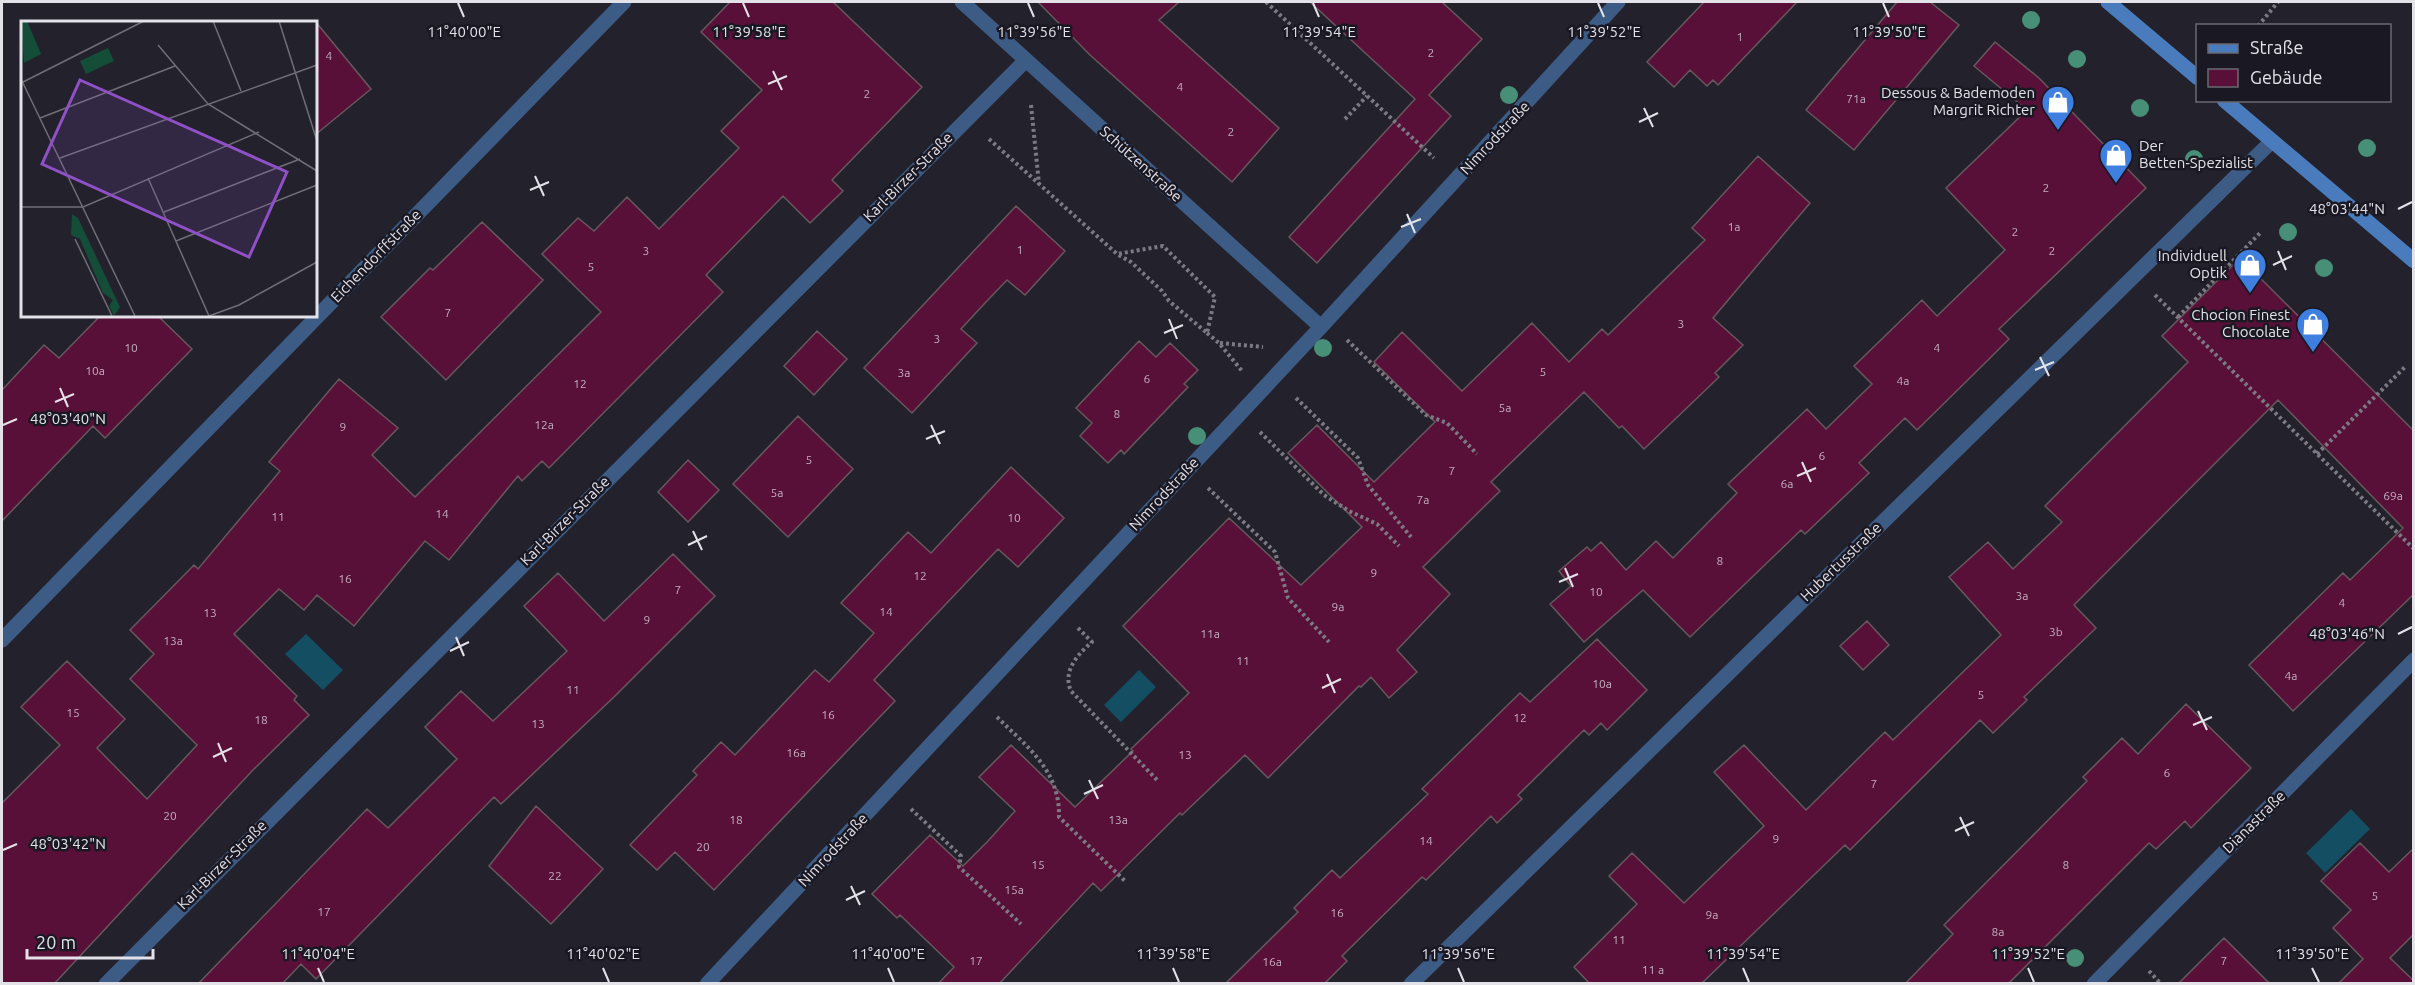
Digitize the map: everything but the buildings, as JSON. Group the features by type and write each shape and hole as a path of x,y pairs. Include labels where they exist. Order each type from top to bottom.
{"main road":[{"path":"2108,2 2196,76"},
{"path":"2226,102 2414,261"}],"street":[{"name":"Eichendorffstraße","path":"2,640 624,2"},
{"name":"Schützenstraße","path":"962,2 1321,327"},
{"name":"Nimrodstraße","path":"707,984 1321,327 1618,2"},
{"name":"Karl-Birzer-Straße","path":"106,984 1026,60"},
{"name":"Hubertusstraße","path":"1412,984 2272,141"},
{"name":"Dianastraße","path":"2094,984 2414,660"}],"path":[{"path":"1266,2 1457,179"},
{"path":"2261,24 2278,2"},
{"path":"1026,60 1039,185"},
{"path":"1345,119 1367,96"},
{"path":"966,119 1117,254 1131,262 1162,291 1169,301 1219,343"},
{"path":"2178,317 2260,233"},
{"path":"1117,254 1163,246 1215,297 1207,333"},
{"path":"2135,275 2414,549"},
{"path":"1370,362 1426,415 1447,423 1477,454"},
{"path":"2317,454 2406,366"},
{"path":"1322,422 1358,458 1368,485 1411,537"},
{"path":"1285,457 1324,495 1349,511 1377,524 1399,546"},
{"path":"1234,513 1275,552 1288,598 1329,642"},
{"path":"1089,645 1069,670 1067,682 1071,691 1159,782"},
{"path":"976,696 1043,764 1054,782 1059,799 1059,817 1125,881"},
{"path":"912,810 961,856 959,867 1021,924"}],"water":[{"path":"306,634 343,670 323,690 285,654"},
{"path":"1139,670 1156,687 1121,722 1104,705"},
{"path":"2351,809 2370,829 2325,873 2306,853"}],"place":[{"name":"Dessous & Bademoden Margrit Richter","path":"2058,131"},
{"name":"Der Betten-Spezialist","path":"2116,184"},
{"name":"Individuell Optik","path":"2250,294"},
{"name":"Chocion Finest Chocolate","path":"2313,353"}]}
